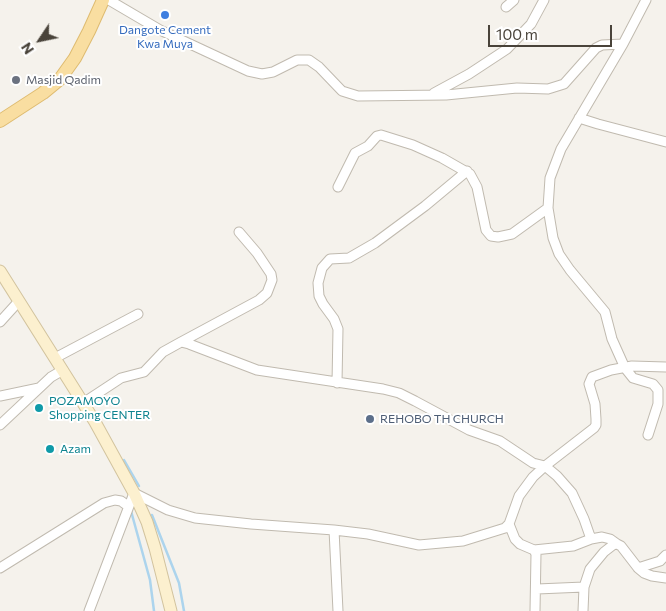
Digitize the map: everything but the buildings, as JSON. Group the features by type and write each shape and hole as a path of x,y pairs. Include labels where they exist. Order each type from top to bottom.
{"main road":[{"path":"0,121 43,93 60,78 75,58 103,0"},
{"path":"0,271 110,446 134,493 147,522 155,548 170,611"}],"street":[{"path":"109,0 160,30 248,71 262,74 273,72 297,60 306,59 312,61 336,86 350,95 432,95 504,89 554,88 569,80 584,59 596,48 602,45 623,44"},
{"path":"506,7 514,0"},
{"path":"646,0 554,164 550,178 548,208 553,238 559,254 605,312 612,339 625,368 633,378 653,384 658,390 660,396 648,435"},
{"path":"432,95 470,74 507,49 531,24 542,1"},
{"path":"579,118 666,142"},
{"path":"338,187 355,153 368,146 379,135 413,145 467,171 475,182 486,230 491,236 498,238 512,234 548,208"},
{"path":"337,382 338,329 317,290 322,268 330,259 350,258 375,243 425,206 467,171"},
{"path":"83,403 121,378 144,372 163,352 258,300 267,293 272,280 271,274 257,253 239,232"},
{"path":"0,322 19,301"},
{"path":"56,358 138,314"},
{"path":"181,342 257,370 399,393 468,430 500,441 526,460 545,466 557,476 572,493 591,539"},
{"path":"89,611 134,493 168,510 194,518 368,534 419,545 463,541 500,530 509,524 519,496 530,481 545,466 585,436 596,425 595,404 589,384 590,378 611,370 646,365 666,367"},
{"path":"0,425 39,388 63,370"},
{"path":"0,396 39,388"},
{"path":"0,568 104,503 115,500 121,501 128,506"},
{"path":"509,524 515,539 520,544 534,550 572,546 591,539 606,538 624,549 638,568 652,576 666,578"},
{"path":"334,530 338,611"},
{"path":"583,611 584,588 590,569 610,547 617,544"},
{"path":"534,550 537,559 535,611"},
{"path":"638,568 660,561 666,555"},
{"path":"536,589 584,588"}],"waterway":[{"path":"124,460 139,486"},
{"path":"131,511 150,580 154,611"},
{"path":"152,515 179,583 184,611"}],"place":[{"name":"Dangote Cement Kwa Muya","path":"165,15"},
{"name":"Masjid Qadim","path":"16,80"},
{"name":"POZAMOYO Shopping CENTER","path":"39,408"},
{"name":"REHOBO TH CHURCH","path":"370,419"},
{"name":"Azam","path":"50,449"}]}
